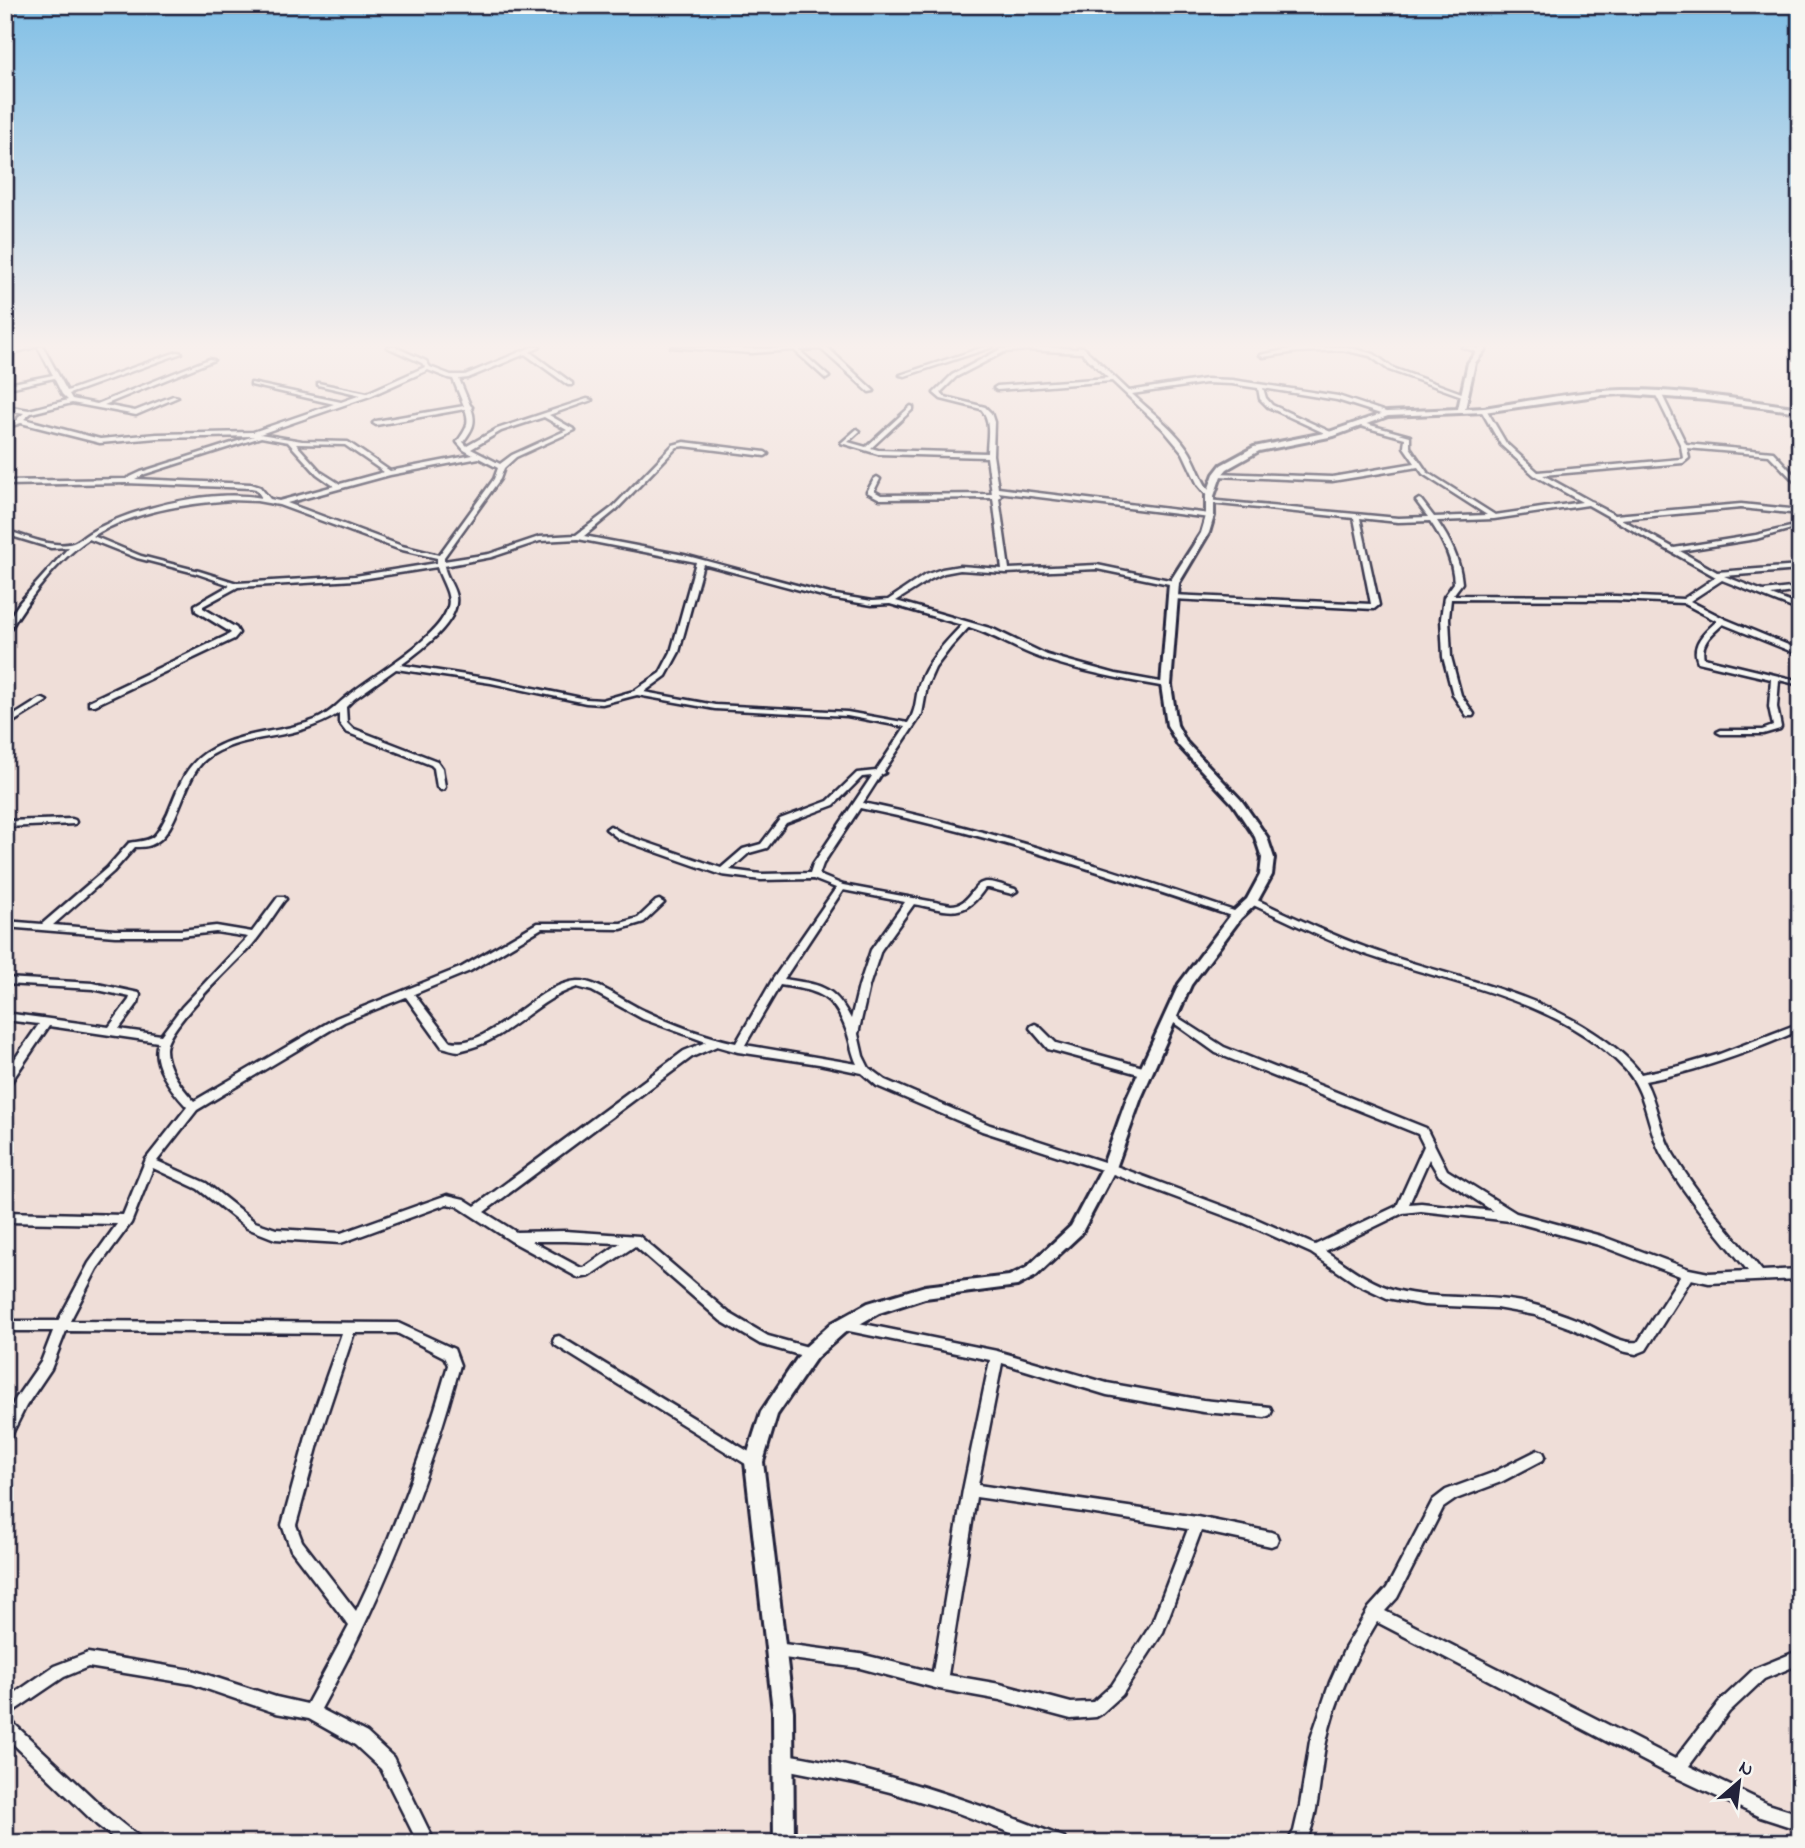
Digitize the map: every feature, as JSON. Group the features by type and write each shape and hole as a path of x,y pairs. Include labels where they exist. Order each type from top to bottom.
{"street":[{"path":"69,433 100,441 157,436 252,434 313,444 346,443 389,474"},
{"path":"466,433 460,442 466,449 501,467"},
{"path":"466,449 490,433"},
{"path":"440,561 476,509 478,502 497,479 501,467 514,456 565,433"},
{"path":"855,433 844,443 882,452 990,455"},
{"path":"867,449 884,433"},
{"path":"989,433 1006,571"},
{"path":"1168,433 1186,452 1210,498 1357,518 1434,520 1494,517 1591,503"},
{"path":"1397,433 1408,436 1407,447 1425,473 1494,517"},
{"path":"1497,433 1503,444 1536,474 1719,576 1800,609"},
{"path":"1536,474 1683,461 1686,458 1684,446 1678,433"},
{"path":"784,1843 783,1711 754,1462 769,1412 810,1353 843,1325 874,1308 925,1292 1011,1282 1031,1272 1076,1230 1109,1168 1146,1072 1185,984 1237,915 1252,901 1266,875 1266,845 1237,802 1182,743 1172,725 1166,685 1174,583 1198,546 1210,516 1210,498 1218,474 1224,467 1257,449 1331,434"},
{"path":"126,481 152,470 237,446 263,435"},
{"path":"291,441 319,473 339,487"},
{"path":"578,537 615,508 674,446 684,444 765,454"},
{"path":"1684,446 1771,453 1800,485"},
{"path":"279,503 389,474 480,456"},
{"path":"1218,474 1332,480 1417,465"},
{"path":"1785,469 1800,471"},
{"path":"877,480 870,492 880,497 997,493 1210,516"},
{"path":"5,483 126,481 251,486 258,488 268,501"},
{"path":"5,631 24,597 74,545 131,518 183,502 221,499 279,503 440,561"},
{"path":"1419,501 1434,520 1452,554 1458,577 1457,587 1448,597 1445,618 1450,674 1457,695 1470,714"},
{"path":"1616,517 1741,506 1800,512"},
{"path":"1172,597 1371,607 1374,605 1370,570 1362,547 1357,518"},
{"path":"1674,550 1756,537 1793,527"},
{"path":"5,532 51,546 74,545"},
{"path":"89,537 139,557 236,585 355,578 440,561 490,556 539,539 578,537 701,561 839,598 872,603 890,601 968,624 1044,657 1116,676 1166,685"},
{"path":"43,929 110,870 132,845 149,843 155,839 163,829 187,774 203,757 239,742 308,725 343,708 351,697 435,632 452,607 452,595 440,561"},
{"path":"394,666 516,686 586,701 603,702 637,693 663,674 675,652 701,561"},
{"path":"890,601 942,571 960,568 1006,571 1097,567 1174,583"},
{"path":"1685,601 1719,576 1800,568"},
{"path":"92,703 231,637 235,633 233,630 199,609 199,605 236,585"},
{"path":"1761,593 1800,589"},
{"path":"1448,597 1685,601 1722,621 1800,653"},
{"path":"1722,621 1704,638 1699,648 1701,660 1800,683"},
{"path":"814,876 818,864 881,773 908,725 918,714 922,688 945,646 968,624"},
{"path":"1721,732 1763,732 1773,730 1777,726 1773,708 1775,676"},
{"path":"637,693 715,707 847,714 908,725"},
{"path":"5,725 43,701"},
{"path":"343,708 343,723 349,730 434,763 438,768 441,787"},
{"path":"722,872 746,851 764,846 783,821 831,803 860,775 881,773"},
{"path":"859,805 938,821 1100,868 1237,915"},
{"path":"5,824 72,822"},
{"path":"610,829 622,837 722,872 761,877 814,876 841,887 961,908 969,904 982,886 1012,891"},
{"path":"738,1048 777,981 841,887"},
{"path":"193,1107 179,1094 162,1057 164,1039 188,1007 254,935 281,899"},
{"path":"853,1034 876,950 911,901"},
{"path":"1252,901 1387,958 1498,990 1546,1008 1573,1024 1629,1066 1638,1078 1664,1148 1676,1168 1758,1275"},
{"path":"5,1434 20,1402 46,1365 61,1327 93,1266 127,1220 150,1162 193,1107 340,1020 466,969 540,925 621,926 641,920 659,904"},
{"path":"5,925 115,933 181,933 216,929 254,935"},
{"path":"5,981 93,986 135,995 111,1032"},
{"path":"777,981 829,993 840,1003 864,1070"},
{"path":"409,993 446,1044 452,1048 460,1048 499,1030 573,984 592,987 647,1017 716,1042 864,1070 881,1083 986,1128 1109,1168 1248,1220 1315,1250 1359,1280 1391,1294 1424,1300 1496,1303 1535,1310 1575,1324 1622,1346 1636,1349 1642,1346 1688,1273"},
{"path":"5,1016 164,1039"},
{"path":"1171,1016 1220,1051 1422,1131 1436,1165 1443,1173 1512,1217"},
{"path":"5,1082 47,1021"},
{"path":"1638,1078 1682,1071 1800,1026"},
{"path":"1035,1028 1044,1040 1063,1051 1146,1072"},
{"path":"475,1212 688,1054 716,1042"},
{"path":"1401,1209 1429,1147"},
{"path":"150,1162 202,1186 251,1224 275,1234 341,1238 447,1199 460,1202 514,1237 579,1273 586,1273 635,1240"},
{"path":"1315,1250 1401,1209 1421,1207 1512,1217 1601,1241 1709,1278 1800,1274"},
{"path":"5,1217 127,1220"},
{"path":"514,1237 565,1236 635,1240 725,1317 764,1340 810,1353"},
{"path":"843,1325 997,1356 1107,1390 1203,1406 1265,1411"},
{"path":"5,1326 398,1328 449,1353 454,1365 418,1486 358,1625 311,1712"},
{"path":"350,1327 316,1426 289,1525 296,1545 358,1625"},
{"path":"559,1341 754,1462"},
{"path":"939,1681 970,1490 997,1356"},
{"path":"1295,1843 1301,1834 1318,1741 1335,1687 1350,1653 1374,1613 1392,1593 1437,1504 1451,1494 1496,1478 1538,1456"},
{"path":"970,1490 1197,1523 1270,1539"},
{"path":"776,1650 860,1661 939,1681 1000,1692 1071,1711 1096,1709 1117,1690 1158,1627 1197,1523"},
{"path":"1374,1613 1677,1769 1766,1811 1800,1822"},
{"path":"1677,1769 1724,1707 1759,1674 1800,1657"},
{"path":"5,1710 59,1671 88,1660 192,1677 276,1705 311,1712 360,1739 387,1763 427,1843"},
{"path":"5,1725 103,1819 133,1843"},
{"path":"785,1762 831,1768 955,1803 1058,1843"}]}
